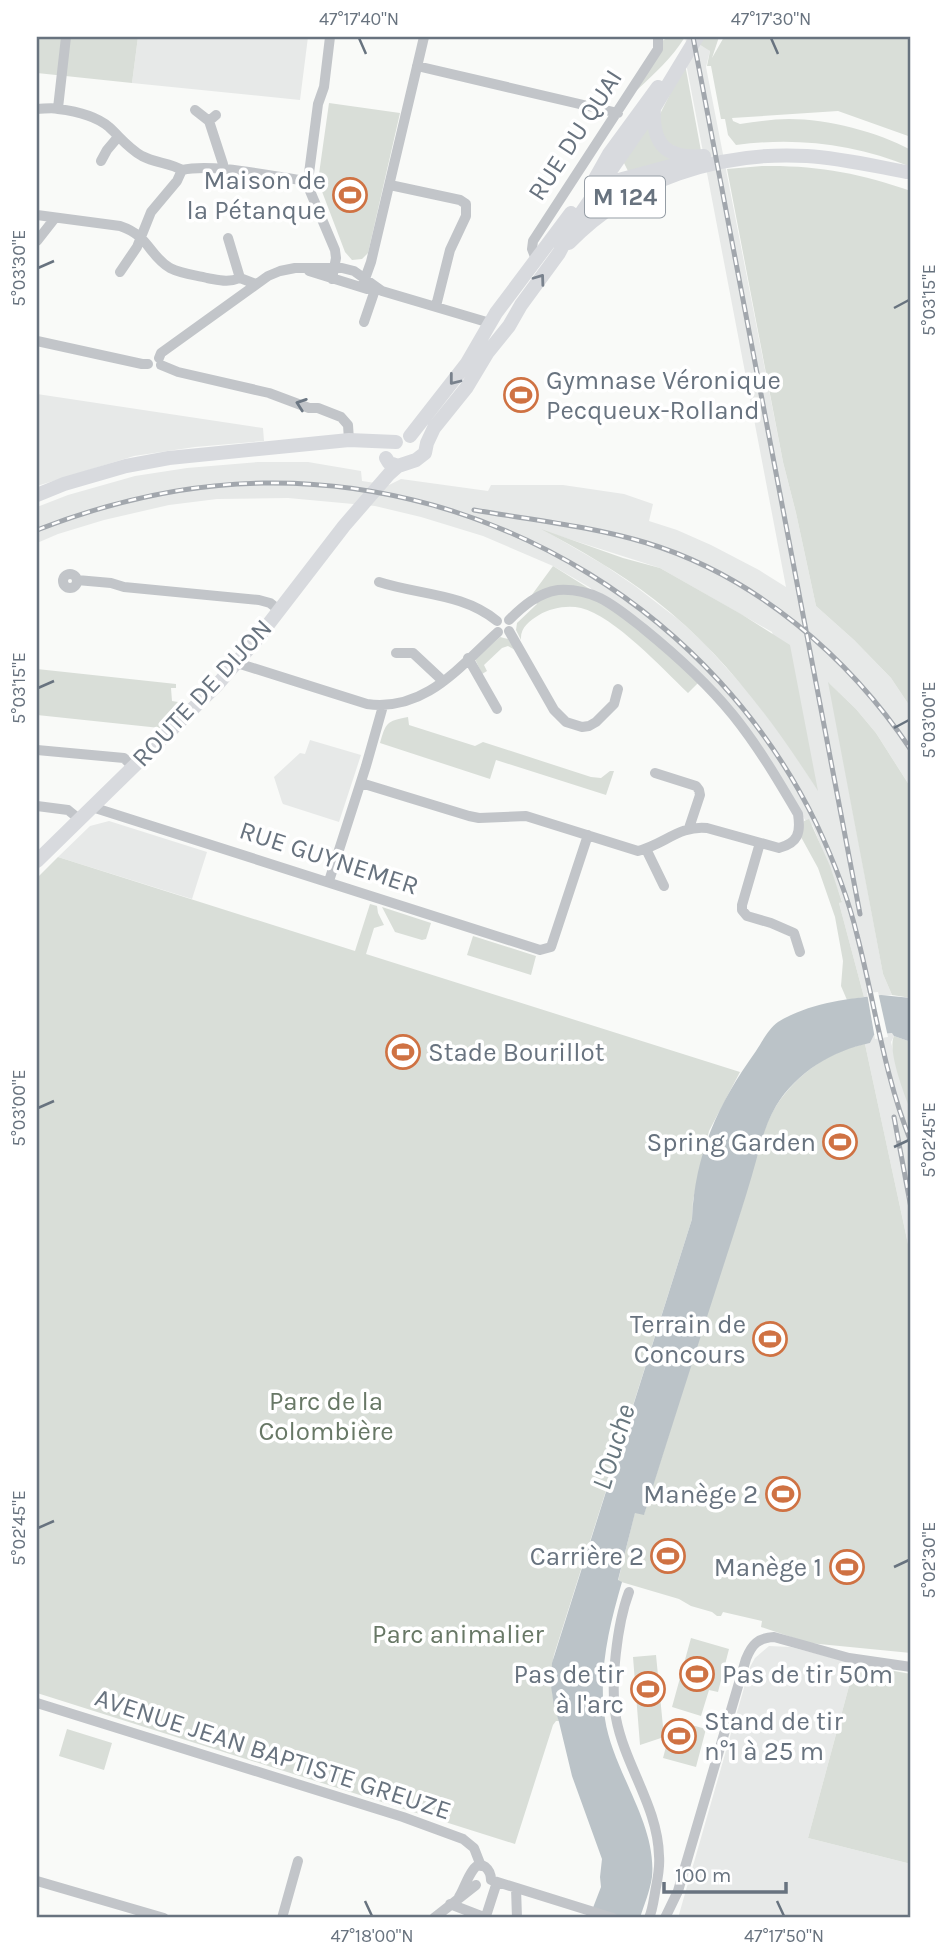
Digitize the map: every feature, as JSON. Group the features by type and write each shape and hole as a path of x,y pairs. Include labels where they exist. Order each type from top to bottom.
{"main road":[{"path":"410,436 467,363 490,323 536,258 618,159 654,108 696,37"},
{"path":"368,440 390,460 422,456 427,450 433,428 467,387 488,352 559,253 596,186 605,161 664,78 686,54"},
{"name":"M 124","path":"654,108 654,129 658,141 682,156 705,161"},
{"name":"M 124","path":"621,137 618,159 624,173 641,179 659,180"},
{"name":"M 124","path":"596,186 629,176 772,146 826,148 862,154 909,173"},
{"name":"M 124","path":"559,253 612,206 659,180 705,161"},
{"path":"37,495 114,469 158,460 349,440 396,442 419,435 427,443"},
{"name":"ROUTE DE DIJON","path":"37,861 197,707 237,663 355,513 362,495 390,460 389,447 396,442"}],"street":[{"path":"58,108 66,37"},
{"path":"330,37 308,181 335,250 333,274"},
{"path":"364,322 372,287 371,262 424,37"},
{"name":"RUE DU QUAI","path":"536,258 533,241 658,49 658,37"},
{"path":"417,66 618,113"},
{"path":"37,109 58,108 89,116 111,128 140,155 182,170 222,170 308,181"},
{"path":"195,110 213,118 222,170"},
{"path":"101,161 118,137"},
{"path":"120,272 137,247 151,212 182,170"},
{"path":"390,185 460,200 466,204 466,216 450,250 436,306"},
{"path":"37,215 120,226 142,237 168,267 184,274 256,284"},
{"path":"37,241 55,218"},
{"path":"228,238 238,297"},
{"path":"160,362 161,353 256,284 280,271 295,268 333,274 342,268 354,271 372,287 490,323 522,305"},
{"path":"488,352 490,323"},
{"path":"37,341 142,364 148,364 153,357 178,372 269,393 309,408 318,408 341,417 348,425 349,440"},
{"path":"77,580 259,600 270,603 279,610"},
{"path":"379,582 399,589 446,596 488,613 503,626 554,710 566,722 582,727 596,722 614,704 618,688"},
{"path":"237,663 367,704 383,706 422,696 443,681 525,604 536,597 558,590 593,595 625,614 677,657 733,715 798,814 800,827 797,837 788,846 779,848 707,828 689,828 638,851 526,816 479,818 361,783"},
{"path":"396,653 413,653 443,681"},
{"path":"468,658 497,709"},
{"path":"329,881 383,706"},
{"path":"37,750 124,758 133,767"},
{"path":"655,773 696,786 699,790 700,795 689,828"},
{"path":"37,806 68,810 79,820"},
{"name":"RUE GUYNEMER","path":"92,807 540,950 551,947 588,835"},
{"path":"760,843 742,911 747,916 794,933 800,952"},
{"path":"646,849 664,886"},
{"path":"629,1592 615,1667 616,1718 658,1840 660,1857 649,1918"},
{"path":"665,1918 678,1891 746,1658 755,1642 774,1637 849,1658 911,1667"},
{"name":"AVENUE JEAN BAPTISTE GREUZE","path":"37,1703 402,1817 469,1843 477,1853 481,1866"},
{"path":"282,1918 298,1861"},
{"path":"434,1918 455,1901 473,1880 474,1869 481,1866 489,1869 494,1881 485,1916 455,1901"},
{"path":"473,1880 484,1886 494,1881 613,1918"},
{"path":"37,1881 164,1918"},
{"path":"516,1888 517,1918"}],"shaded area":[{"path":"138,37 308,37 300,100 132,83"},
{"path":"685,37 697,37 710,51 706,67 783,462 816,606 891,678 911,708 911,788 876,733 829,683 883,974 892,995 864,997 839,903 842,901 813,826 805,820 784,782 737,717 589,587 553,566 483,536 421,517 375,506 288,498 217,499 169,505 104,520 37,543 37,507 68,495 135,476 187,468 258,462 308,462 361,471 362,481 389,485 401,479 488,491 491,485 563,485 624,494 653,504 649,521 711,545 786,587 686,63 689,57","holes":["547,532 660,568 772,632 817,789 750,694 704,643 635,586"]},
{"path":"37,394 263,428 264,441 134,456 37,486"},
{"path":"310,740 361,755 339,822 282,802 274,777 300,753 305,754"},
{"path":"109,821 207,852 192,899 58,857 90,826"},
{"path":"881,995 911,998 911,1042 892,1033 874,1035 870,1043 829,1057 794,1083 772,1112 644,1515 635,1513 618,1580 622,1582 606,1650 603,1701 616,1758 648,1837 652,1877 640,1918 589,1918 601,1887 602,1859 572,1776 554,1706 552,1663 692,1219 694,1195 704,1151 730,1090 766,1035 778,1022 815,1006"},
{"path":"893,1033 891,1042 911,1112 911,1258 865,1044 870,1043 874,1035"},
{"path":"769,1646 791,1647 855,1664 808,1838 911,1864 911,1918 678,1918 750,1667 755,1658"}],"green space":[{"path":"37,37 138,37 132,83 37,73"},
{"path":"669,37 685,37 669,59 637,90 662,41"},
{"path":"704,37 719,37 712,58 724,37 911,37 911,137 838,111 732,118 740,124 789,119 820,121 852,128 911,150 911,167 868,153 825,144 781,142 736,145 728,135 725,119 721,119 711,66 707,66 710,51 699,44"},
{"path":"685,64 701,151 685,153 661,138 660,114"},
{"path":"329,103 400,113 368,253 362,259 352,260 345,252 318,181"},
{"path":"648,121 680,158 628,171 622,159"},
{"path":"762,166 838,171 911,191 911,708 891,678 816,606 783,462 727,169"},
{"path":"631,180 641,183 575,228 603,187"},
{"path":"541,529 660,568 790,645 818,791 744,688 679,620 627,580"},
{"path":"553,566 620,608 703,678 688,693 623,632 594,613 581,608 559,608 539,615 526,625 521,640 516,630 517,623 537,604 531,596"},
{"path":"500,637 508,639 515,650 508,646 502,648 484,665 487,671 482,674 475,659"},
{"path":"37,669 176,684 176,688 171,688 172,701 182,706 160,728 37,715"},
{"path":"828,682 876,733 911,788 911,998 892,995 883,974"},
{"path":"408,717 409,725 475,746 483,742 591,777 601,778 614,771 606,795 496,760 490,779 380,743 388,724"},
{"path":"809,819 830,866 842,902 839,903 864,997 847,1000 841,986 843,961 835,917 818,868 801,837 804,821"},
{"name":"Parc de la Colombière","path":"58,857 355,951 370,904 377,906 384,925 374,928 366,954 740,1072 709,1131 693,1200 692,1219 554,1655 552,1688 559,1721 553,1725 515,1844 37,1693 37,878"},
{"path":"382,907 431,923 426,939 395,932"},
{"path":"473,936 536,956 531,975 467,955"},
{"path":"894,1036 911,1042 911,1111 895,1062 892,1043"},
{"path":"865,1044 911,1258 911,1653 809,1643 761,1627 762,1621 723,1612 721,1616 717,1616 679,1599 618,1581 635,1512 644,1514 770,1117 784,1094 804,1074 839,1052"},
{"name":"Pas de tir 50m","path":"691,1638 729,1649 718,1692 709,1690 701,1716 672,1707"},
{"name":"Pas de tir à l'arc","path":"656,1655 664,1737 640,1745 633,1657"},
{"path":"855,1664 911,1674 911,1864 808,1838"},
{"path":"673,1720 706,1729 696,1767 663,1758"},
{"path":"67,1729 112,1743 104,1770 59,1756"}],"pier":[{"path":"878,992 888,1037 875,1039 867,993"}],"railway":[{"path":"693,37 860,914"},
{"path":"37,530 120,503 205,487 263,483 349,488 433,505 513,534 589,574 658,623 720,682 773,749 816,823 849,907 887,1065 911,1142"},
{"path":"474,510 626,537 687,558 725,576 762,598 829,652 859,683 911,750"},
{"path":"894,1117 911,1208"}],"place":[{"name":"Maison de la Pétanque","path":"350,195"},
{"name":"Gymnase Véronique Pecqueux-Rolland","path":"521,395"},
{"name":"Stade Bourillot","path":"403,1052"},
{"name":"Spring Garden","path":"840,1142"},
{"name":"Terrain de Concours","path":"770,1339"},
{"name":"Manège 2","path":"783,1494"},
{"name":"Carrière 2","path":"668,1556"},
{"name":"Manège 1","path":"847,1567"},
{"name":"Pas de tir 50m","path":"697,1674"},
{"name":"Pas de tir à l'arc","path":"648,1689"},
{"name":"Stand de tir n°1 à 25 m","path":"679,1736"}],"water label":[{"name":"L'Ouche","path":"613,1447"}],"park label":[{"name":"Parc animalier","path":"458,1634"}]}
